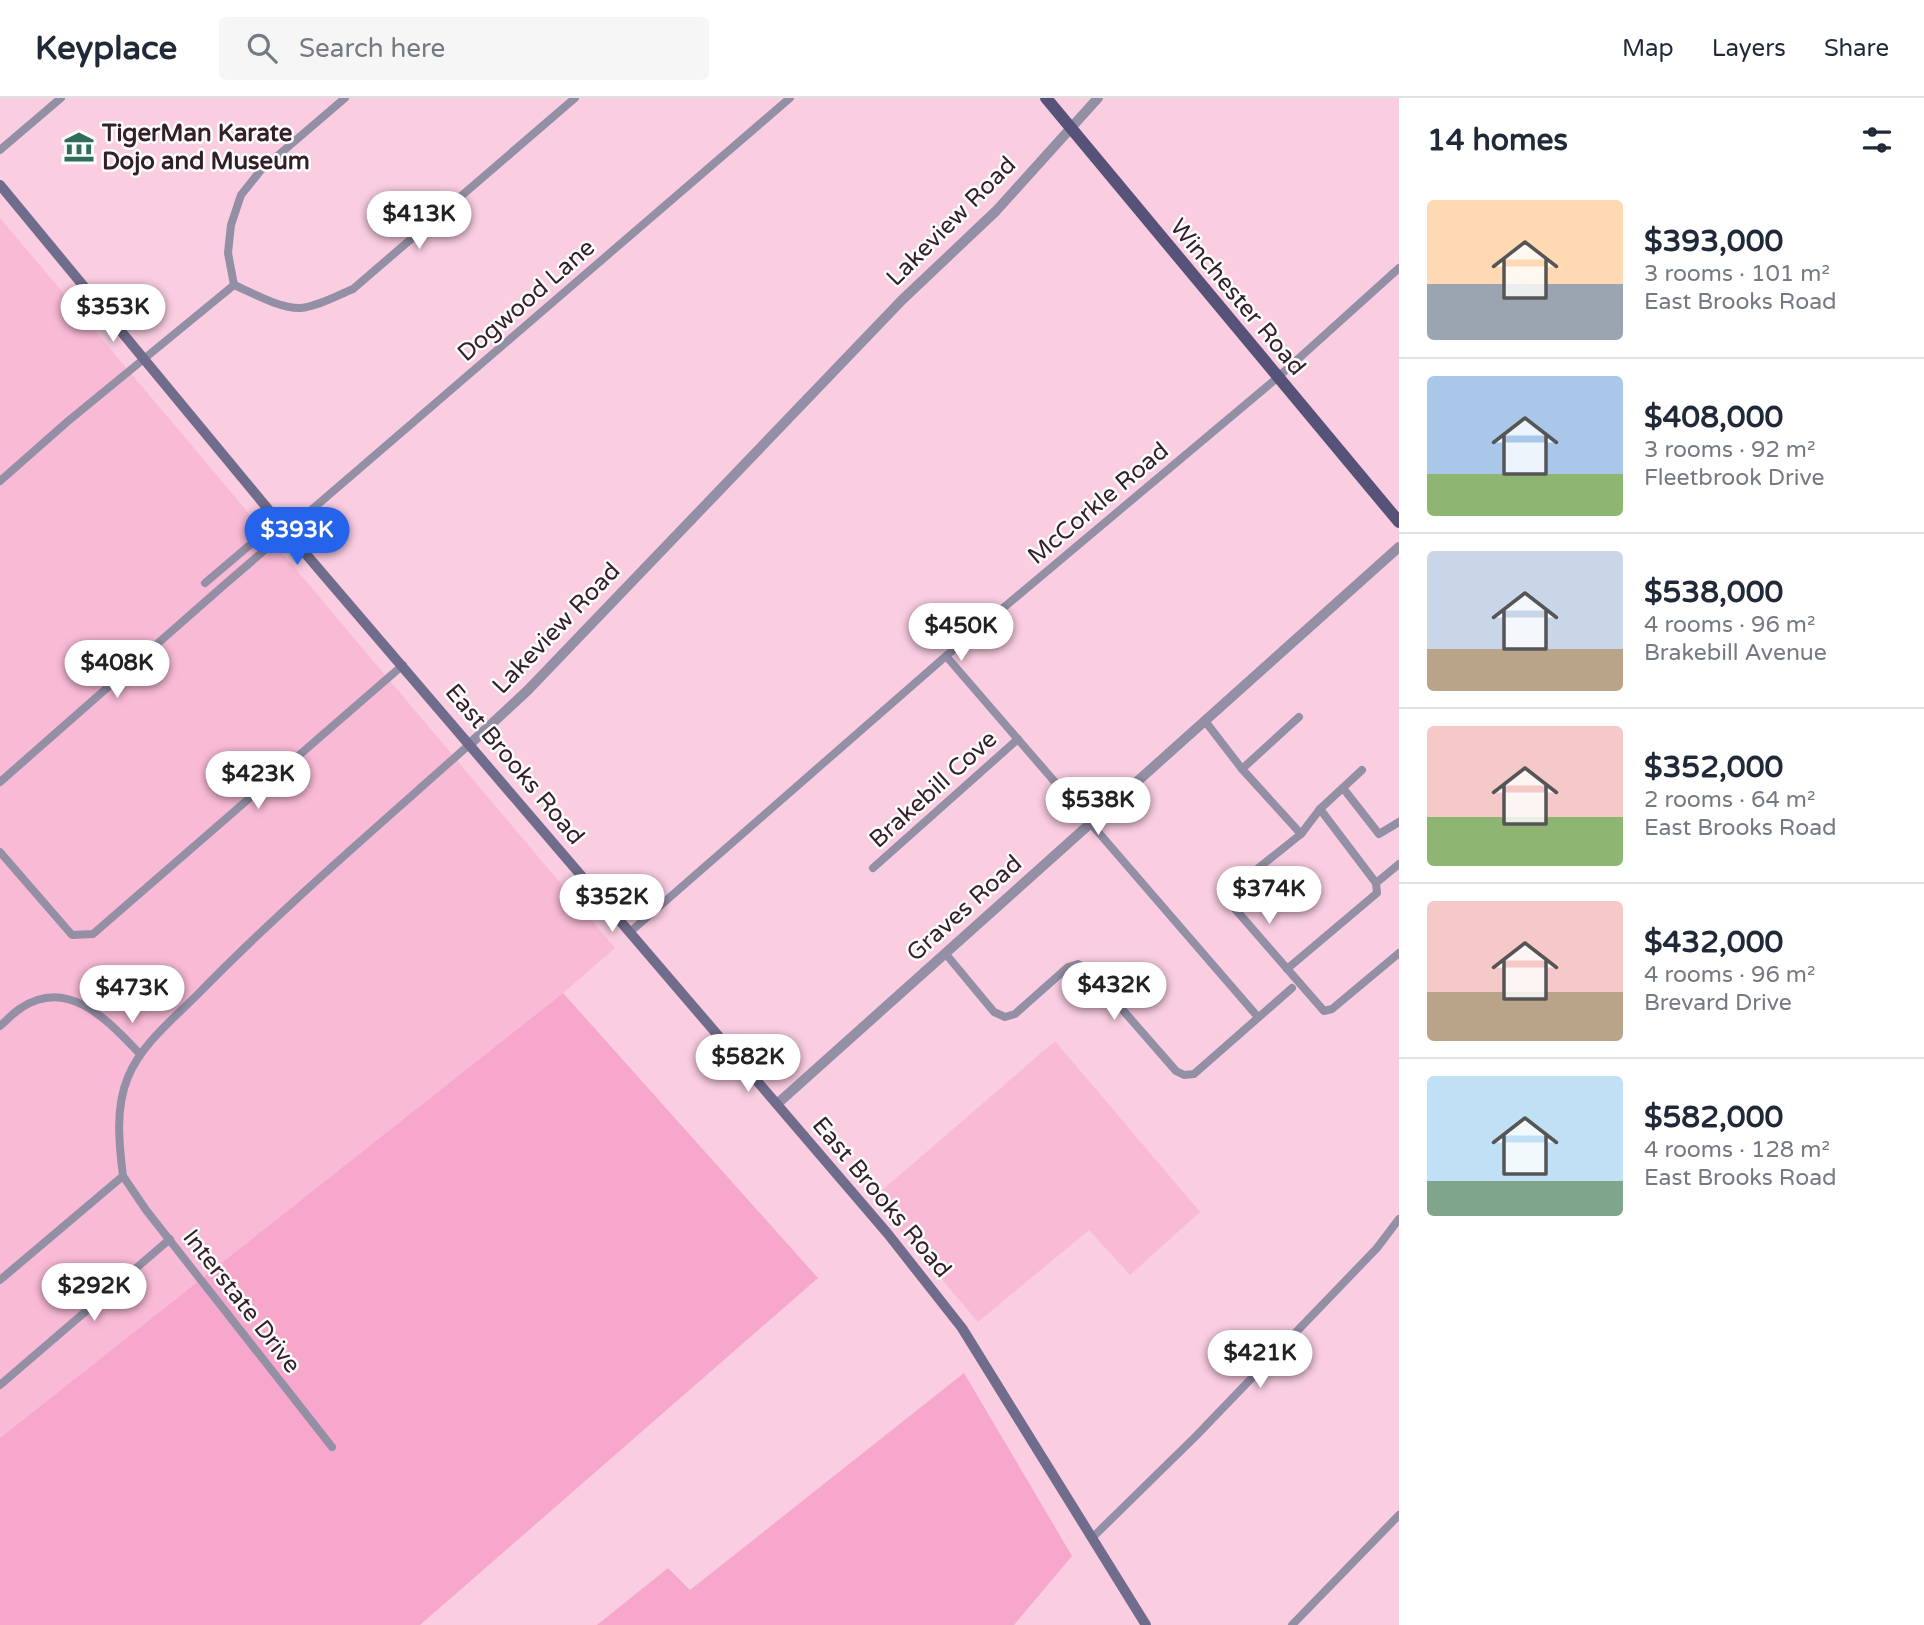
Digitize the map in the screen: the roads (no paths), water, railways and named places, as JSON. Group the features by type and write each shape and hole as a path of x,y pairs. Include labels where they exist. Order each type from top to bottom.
{"main road":[{"name":"Winchester Road","path":"1046,98 1399,522"},
{"name":"East Brooks Road","path":"1,188 287,532 888,1234 962,1328 1146,1625"}],"street":[{"path":"0,150 61,98"},
{"path":"234,285 228,253 231,225 241,195 261,170 345,98"},
{"path":"234,285 278,303 299,308 318,304 353,289 575,98"},
{"name":"Dogwood Lane","path":"0,782 790,98"},
{"name":"Lakeview Road","path":"123,1176 118,1140 121,1106 128,1077 140,1054 297,896 528,690 902,300 996,211 1098,98"},
{"name":"McCorkle Road","path":"630,932 946,656 1277,378 1399,268"},
{"path":"0,481 234,285"},
{"path":"205,583 278,521"},
{"path":"258,538 268,548"},
{"name":"Graves Road","path":"776,1104 1399,547"},
{"path":"946,656 1258,1017"},
{"path":"0,852 72,935 93,934 403,665"},
{"path":"1242,769 1299,717"},
{"path":"1205,721 1242,769 1301,834"},
{"name":"Brakebill Cove","path":"873,868 1018,739"},
{"path":"1362,770 1320,810 1301,834 1231,890 1229,902 1324,1011 1332,1009 1399,953"},
{"path":"1343,788 1379,834 1399,822"},
{"path":"1287,969 1377,893 1376,883 1320,810"},
{"path":"1376,883 1399,864"},
{"path":"945,953 994,1012 1004,1017 1015,1014 1068,967 1078,964 1087,969 1176,1071 1184,1074 1194,1074 1292,988"},
{"path":"0,1026 22,1007 45,998 70,999 104,1017 140,1054"},
{"path":"0,1280 123,1176"},
{"name":"Interstate Drive","path":"123,1176 146,1210 332,1447"},
{"path":"1093,1537 1377,1248 1399,1219"},
{"path":"0,1385 170,1239"},
{"path":"1292,1625 1399,1515"}],"place":[{"name":"TigerMan Karate Dojo and Museum","path":"79,147"}]}
